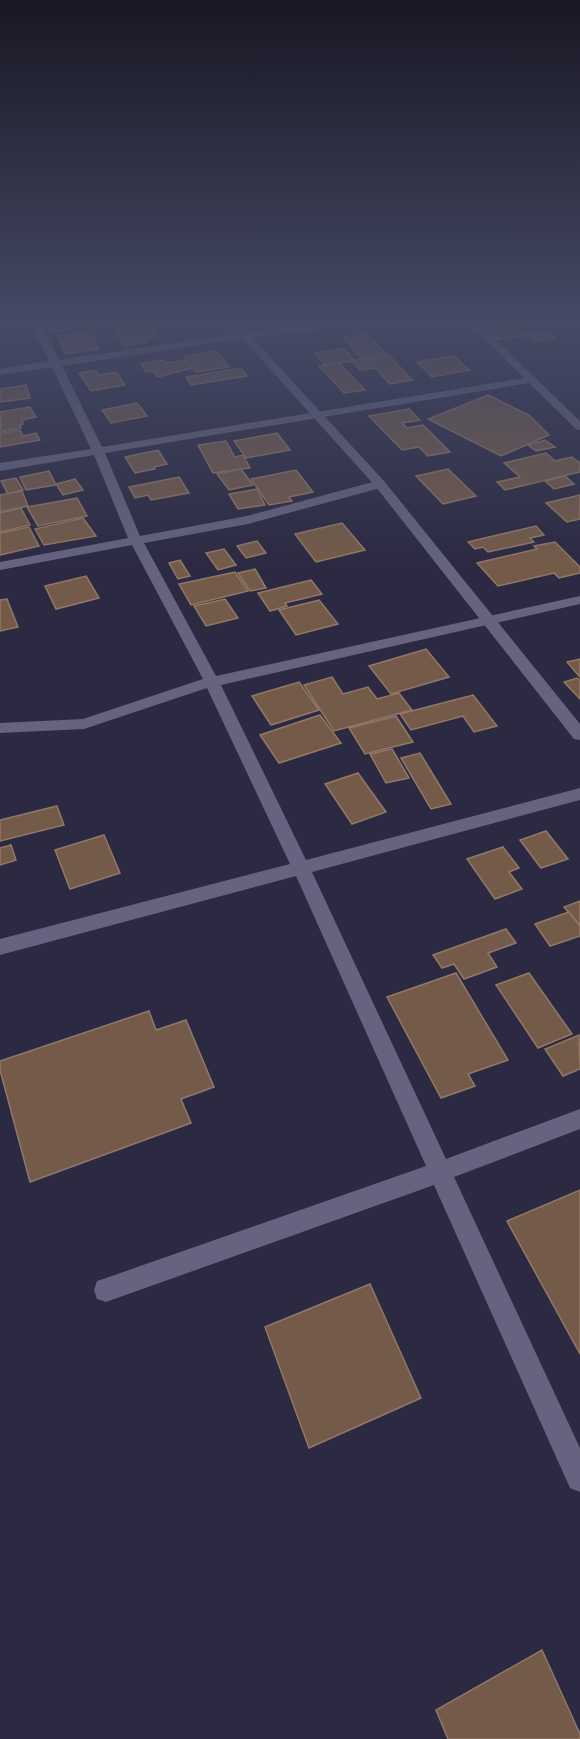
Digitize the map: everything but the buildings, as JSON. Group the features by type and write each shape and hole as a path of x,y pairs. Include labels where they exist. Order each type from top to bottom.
{"street":[{"path":"76,403 136,541 212,682 301,867 580,1478"},
{"path":"305,403 380,484 580,735"},
{"path":"0,467 389,403"},
{"path":"555,403 580,427"},
{"path":"0,566 248,520 380,484"},
{"path":"0,728 84,724 212,682 580,600"},
{"path":"0,947 580,794"},
{"path":"106,1290 440,1172 580,1119"}]}
